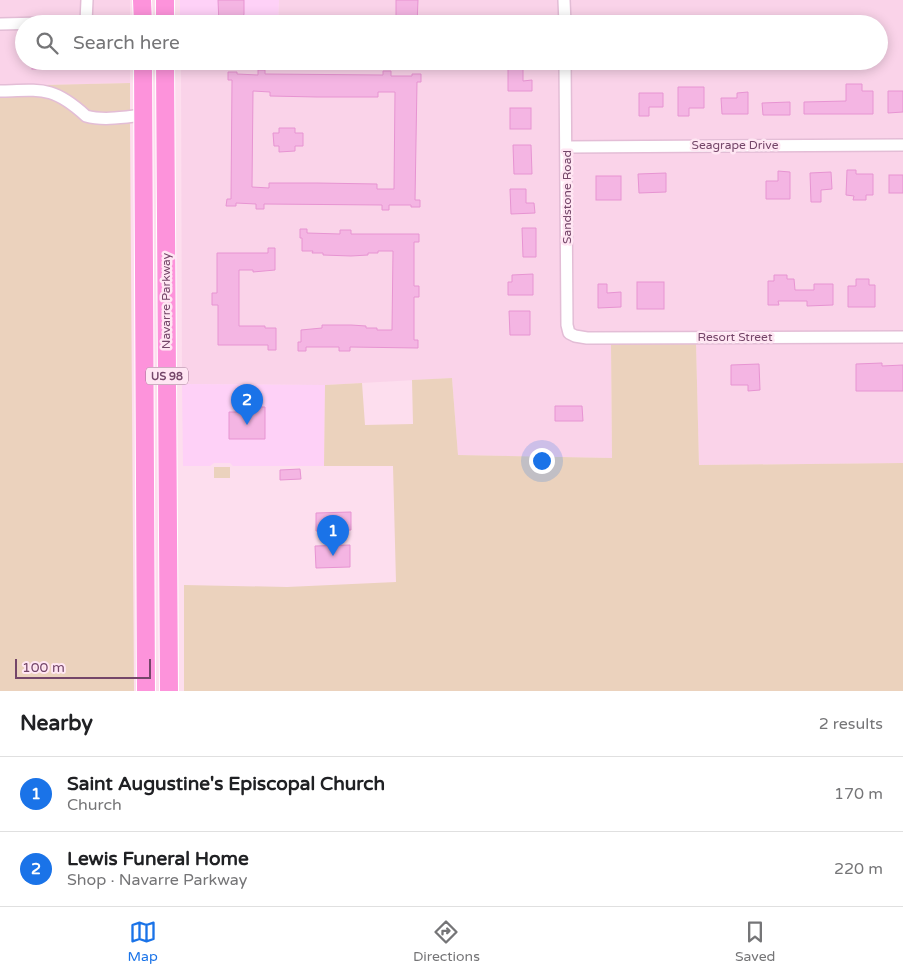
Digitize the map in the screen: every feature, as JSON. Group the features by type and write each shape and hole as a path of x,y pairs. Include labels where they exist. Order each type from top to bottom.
{"highway":[{"path":"142,0 143,15"},
{"path":"165,0 165,15"},
{"name":"Navarre Parkway","path":"143,70 146,691"},
{"name":"Navarre Parkway","path":"165,70 169,691"}],"street":[{"path":"86,15 87,0"},
{"path":"564,0 565,15"},
{"path":"0,24 15,24"},
{"name":"Sandstone Road","path":"565,70 567,325 569,332"},
{"path":"0,91 46,90 65,98 90,118 143,116"},
{"name":"Seagrape Drive","path":"566,147 903,145"},
{"name":"Resort Street","path":"569,332 575,336 587,338 903,338"},
{"path":"145,417 167,420"}],"shaded area":[{"path":"0,0 82,0 81,15 15,15 15,19 0,19"},
{"path":"92,0 130,0 130,15 92,15"},
{"path":"180,0 279,0 278,15 180,15"},
{"path":"279,0 559,0 560,15 278,15"},
{"path":"570,0 903,0 903,141 572,142 571,70 888,70 888,15 570,15"},
{"path":"15,28 15,70 130,70 130,83 0,86 0,29"},
{"path":"181,70 560,70 562,334 565,338 670,342 611,344 612,458 458,455 452,378 325,385 182,384"},
{"path":"130,83 130,112 115,113 89,112 68,95 46,86 0,86"},
{"path":"0,95 44,95 62,102 71,109 130,121 134,691 0,691"},
{"path":"903,150 903,333 588,333 574,330 572,151"},
{"path":"696,342 903,342 903,463 699,465"},
{"path":"696,342 699,465 903,463 903,691 184,691 184,585 287,587 396,582 393,466 324,466 325,385 362,383 365,425 413,424 412,380 452,378 458,455 612,458 611,344"},
{"path":"182,384 325,385 324,466 233,466 230,463 214,463 210,466 183,466"},
{"path":"214,467 230,467 230,478 214,478"}],"building":[{"path":"218,0 244,0 244,15 219,15"},
{"path":"396,0 418,0 417,15 396,15"},
{"path":"258,70 265,70 265,74 383,75 383,71 391,71 391,76 421,74 421,82 417,82 415,200 420,200 420,207 389,205 389,210 382,210 382,205 264,204 264,209 256,209 256,204 236,203 236,206 226,206 227,199 231,199 232,80 228,80 228,72 258,75","holes":["253,91 270,92 270,96 317,97 378,97 378,92 395,92 394,189 377,189 377,184 317,183 269,183 269,188 252,187"]},
{"path":"508,70 523,70 523,81 532,80 532,91 508,91"},
{"path":"846,84 862,84 862,91 873,91 873,114 804,114 804,102 846,101"},
{"path":"678,87 704,87 704,108 689,108 689,116 678,116"},
{"path":"888,91 903,91 903,112 888,113"},
{"path":"748,92 748,114 722,114 721,98 737,98 737,93"},
{"path":"639,93 663,93 663,107 649,107 649,116 639,116"},
{"path":"790,102 790,115 763,115 762,103"},
{"path":"510,108 531,108 531,129 510,129"},
{"path":"279,128 295,128 295,133 303,133 303,146 295,146 295,151 279,152 279,146 274,146 273,133 279,133"},
{"path":"513,145 531,145 532,174 514,174"},
{"path":"847,170 856,170 856,174 873,174 873,195 866,195 866,200 853,200 854,196 846,195"},
{"path":"778,171 790,172 790,199 766,199 766,181 778,181"},
{"path":"831,172 832,189 821,190 821,202 811,202 810,173"},
{"path":"666,173 666,192 639,193 638,174"},
{"path":"889,175 903,175 903,193 889,193"},
{"path":"596,176 621,176 621,200 596,200"},
{"path":"510,189 526,189 526,203 534,203 535,213 511,214"},
{"path":"522,228 536,228 536,257 523,257"},
{"path":"300,229 307,229 307,233 340,234 340,230 351,230 351,234 419,234 419,242 414,242 414,286 419,286 419,297 414,297 414,340 418,340 418,348 350,347 350,351 339,351 339,347 306,347 306,351 298,351 298,342 301,342 301,330 322,328 322,325 366,326 366,328 377,328 377,330 392,330 393,251 378,251 378,253 368,253 368,255 351,256 323,255 323,253 312,253 313,251 302,251"},
{"path":"268,248 275,248 275,270 253,272 253,270 239,270 239,326 276,328 276,350 268,350 268,345 218,345 218,305 212,305 212,293 217,293 217,253 268,253"},
{"path":"533,274 533,295 508,295 508,282 512,282 512,275"},
{"path":"774,275 787,275 787,279 794,279 795,290 814,290 814,284 833,284 833,305 807,306 807,301 778,301 779,305 768,305 768,281 774,281"},
{"path":"856,279 869,279 869,285 875,285 875,307 848,307 848,286 856,286"},
{"path":"637,282 664,282 664,309 637,309"},
{"path":"598,284 607,284 607,293 621,292 621,307 598,308"},
{"path":"509,311 530,311 530,335 510,335"},
{"path":"882,363 882,366 903,365 903,391 856,391 856,364"},
{"path":"759,364 760,390 748,391 748,385 731,385 731,365"},
{"path":"555,406 582,406 583,421 555,421"},
{"path":"249,407 265,407 265,439 229,439 229,412 249,412"},
{"path":"300,469 301,479 280,480 280,470"},
{"path":"351,512 351,530 316,531 316,513"},
{"path":"350,545 350,567 316,568 315,546"}],"place":[{"name":"Lewis Funeral Home","path":"247,425"},
{"name":"Saint Augustine's Episcopal Church","path":"333,556"}]}
